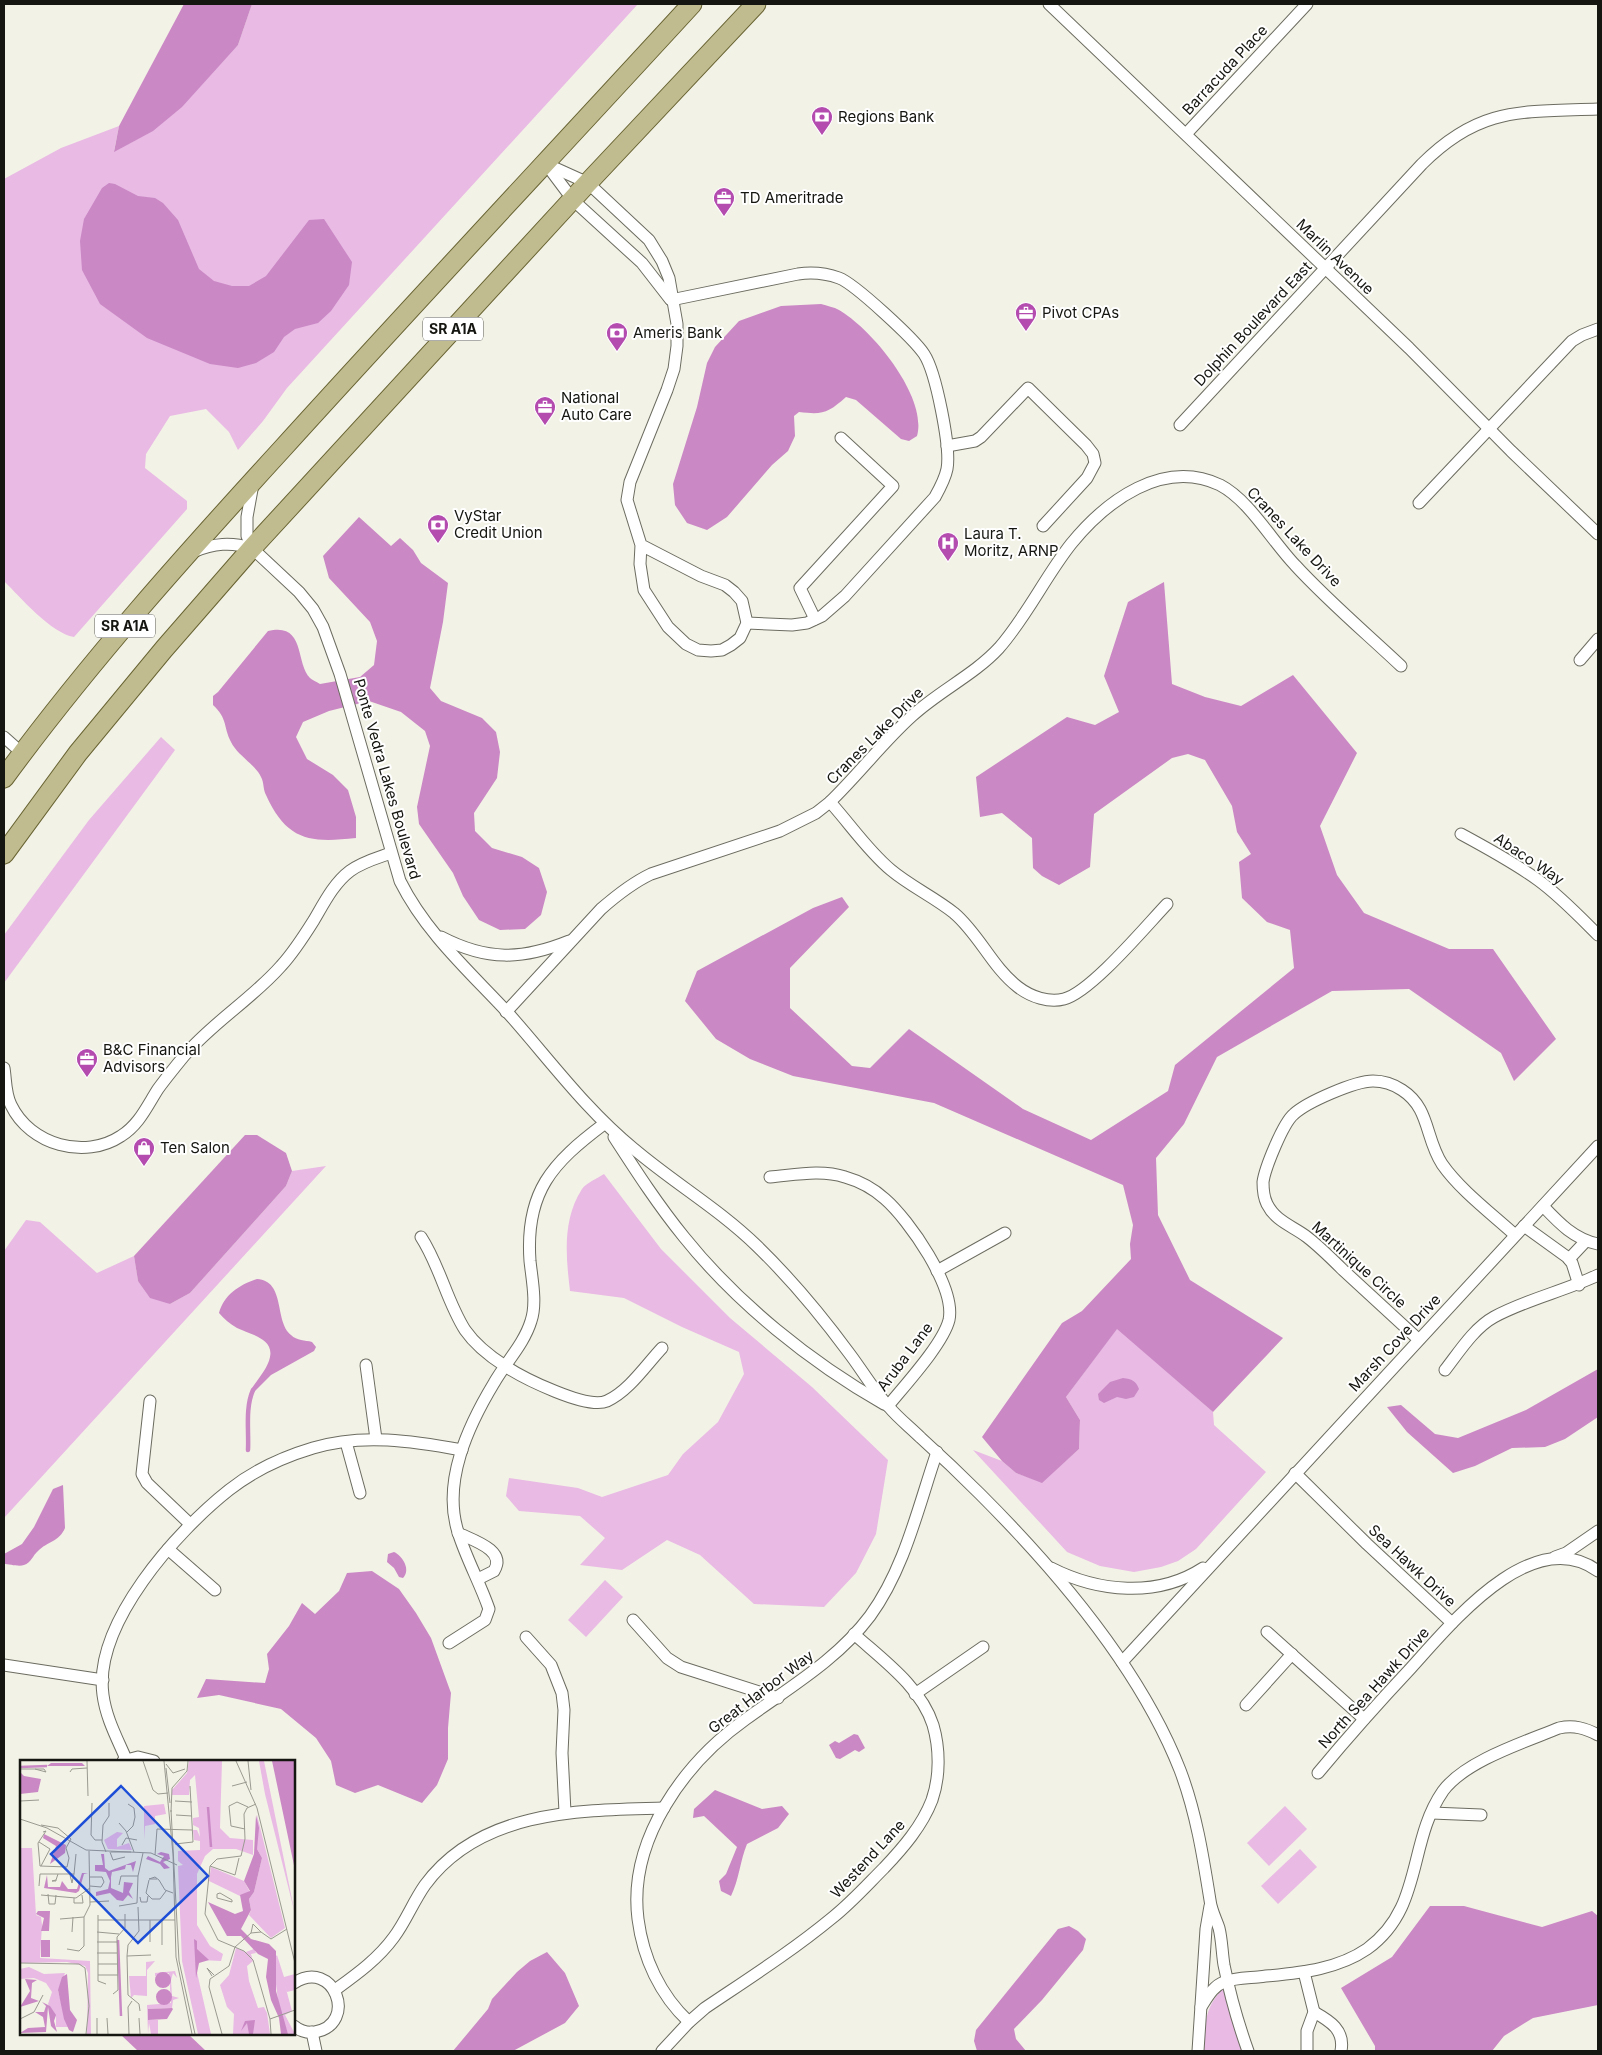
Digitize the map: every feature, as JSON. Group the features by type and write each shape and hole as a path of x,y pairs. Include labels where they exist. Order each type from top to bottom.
{"main road":[{"name":"SR A1A","path":"4,778 71,691 188,554 692,4"},
{"name":"SR A1A","path":"4,854 78,753 164,649 252,548 588,182 756,4"}],"street":[{"name":"Marlin Avenue","path":"1050,4 1598,534"},
{"name":"Barracuda Place","path":"1186,134 1307,4"},
{"name":"Dolphin Boulevard East","path":"1180,425 1436,150 1469,127 1492,118 1517,112 1598,109"},
{"path":"546,164 588,182 649,240 662,261 669,278 676,324 677,346 674,369 630,482 627,500 641,545 640,564 644,590 668,627 686,644 698,650 722,650 740,638 747,623 742,601 734,592 725,585 701,576 641,545"},
{"path":"546,164 573,200 642,263 671,300"},
{"path":"671,300 816,272 840,279 854,286 913,342 924,354 931,369 948,446 947,469 935,497 834,607 815,619 792,625 747,623"},
{"path":"1419,503 1572,341 1598,329"},
{"path":"948,446 975,441 981,437 1028,388 1086,445 1093,454 1095,463 1087,478 1043,526"},
{"path":"815,619 800,588 893,486 841,438"},
{"name":"Cranes Lake Drive","path":"506,1012 601,909 618,893 638,880 651,874 780,832 816,813 830,802 911,717 936,696 983,663 998,648 1070,546 1085,528 1108,507 1134,489 1154,481 1183,476 1203,478 1221,486 1238,498 1296,567 1401,666"},
{"path":"252,548 247,536 246,526 254,480"},
{"path":"188,554 207,546 222,544 239,544 252,548"},
{"name":"Ponte Vedra Lakes Boulevard","path":"252,548 300,592 313,609 323,627 340,674 391,853 400,881 412,904 468,973 506,1012 604,1124 683,1236 715,1273 746,1304 785,1336 850,1384 888,1406"},
{"path":"1580,660 1598,639"},
{"path":"4,737 22,753"},
{"name":"Cranes Lake Drive","path":"830,802 891,870 954,913 972,932 1005,975 1019,988 1036,997 1052,1000 1065,999 1078,993 1099,976 1167,904"},
{"name":"Abaco Way","path":"1460,834 1508,860 1539,881 1560,898 1598,935"},
{"path":"4,1068 7,1094 11,1106 24,1122 39,1135 54,1143 82,1148 109,1143 122,1136 135,1124 159,1087 185,1055 204,1035 260,988 281,966 301,942 339,881 362,863 391,853"},
{"name":"Cranes Lake Drive","path":"435,934 459,947 494,955 527,954 548,949 573,939"},
{"name":"Martinique Circle","path":"1418,1339 1306,1236 1284,1224 1273,1214 1267,1204 1264,1192 1265,1173 1284,1126 1293,1114 1308,1104 1358,1083 1386,1082 1400,1088 1413,1098 1422,1110 1434,1148 1451,1176 1515,1235"},
{"path":"449,1643 485,1620 489,1609 458,1533 453,1511 452,1490 456,1468 481,1407 527,1333 532,1320 534,1306 529,1238 531,1219 536,1201 544,1183 560,1161 574,1146 604,1124"},
{"name":"Ponte Vedra Lakes Boulevard","path":"604,1124 637,1152 714,1208 768,1256 820,1314 888,1406 984,1498 1045,1564 1122,1662 1147,1701 1181,1773 1200,1840 1210,1905 1218,1928 1233,2005 1248,2051"},
{"name":"Marsh Cove Drive","path":"1122,1662 1598,1146"},
{"name":"Aruba Lane","path":"770,1177 825,1173 844,1176 861,1183 883,1197 900,1214 919,1240 946,1288 950,1317 946,1329 888,1406"},
{"path":"1543,1206 1571,1234 1586,1242 1598,1244"},
{"path":"1524,1226 1572,1263 1579,1285"},
{"path":"937,1271 1005,1233"},
{"path":"421,1237 466,1331 505,1366 535,1382 567,1396 589,1403 599,1403 608,1400 625,1388 662,1348"},
{"path":"1568,1259 1586,1242"},
{"path":"1444,1370 1479,1328 1494,1317 1579,1285 1598,1275"},
{"path":"366,1365 376,1440"},
{"path":"150,1401 142,1474 147,1483 190,1524"},
{"path":"151,1760 138,1756 124,1760 108,1717 102,1695 102,1680 107,1650 115,1629 145,1578 190,1524 229,1489 257,1471 314,1448 346,1442 376,1440 421,1443 462,1450"},
{"path":"346,1442 360,1493"},
{"name":"Great Harbor Way","path":"689,2022 665,1995 654,1974 646,1954 637,1911 640,1868 652,1832 664,1808 693,1768 719,1741 828,1660 870,1615 902,1559 936,1452"},
{"name":"Sea Hawk Drive","path":"1295,1473 1452,1623 1494,1584 1518,1570 1549,1559 1565,1558 1581,1561 1598,1571"},
{"path":"1549,1559 1566,1553 1598,1531"},
{"path":"458,1533 488,1547 495,1554 496,1567 494,1571 478,1579"},
{"path":"168,1549 214,1590"},
{"name":"Marsh Cove Drive","path":"1045,1564 1063,1574 1089,1583 1114,1588 1135,1588 1178,1581 1215,1560"},
{"path":"633,1620 667,1658 681,1667 778,1698"},
{"name":"North Sea Hawk Drive","path":"1318,1773 1364,1719 1452,1623"},
{"path":"1267,1632 1364,1719"},
{"name":"Westend Lane","path":"662,2051 705,2008 833,1917 890,1861 918,1828 932,1800 937,1782 938,1763 937,1742 932,1724 915,1694 895,1671 854,1634"},
{"path":"526,1637 551,1665 562,1692 564,1710 562,1753 565,1812"},
{"path":"915,1694 983,1647"},
{"path":"1246,1704 1292,1654"},
{"path":"4,1665 102,1680"},
{"path":"1202,2007 1216,1987 1228,1981 1304,1972 1350,1958 1381,1937 1393,1923 1406,1900 1414,1875 1421,1840 1432,1813 1444,1791 1459,1776 1476,1764 1559,1728 1569,1726 1584,1728 1598,1735"},
{"path":"335,1990 365,1969 381,1953 395,1936 425,1886 441,1867 463,1849 481,1838 508,1826 565,1812 664,1808"},
{"path":"1432,1813 1481,1815"},
{"name":"Ponte Vedra Lakes Boulevard","path":"1198,2051 1206,1929 1210,1905"},
{"path":"1304,1972 1314,2012 1307,2032 1306,2051"},
{"path":"295,1982 310,1977 320,1978 335,1990 338,1998 336,2016 330,2025 322,2030 312,2032 306,2032 295,2026"},
{"path":"1314,2012 1337,2027 1342,2038 1342,2051"},
{"path":"312,2032 316,2051"}],"shaded area":[{"path":"184,4 252,4 238,45 182,107 153,131 114,152 119,126"},
{"path":"252,4 638,4 287,388 263,421 238,450 229,432 206,409 170,416 146,454 145,468 187,501 187,509 74,637 65,634 46,622 4,581 4,179 61,148 119,126 114,151 238,45"},
{"path":"109,183 115,184 138,196 155,198 163,203 178,220 199,269 214,281 232,286 249,286 266,276 309,220 324,219 352,262 349,285 331,311 318,323 295,329 284,337 274,352 256,363 238,368 210,364 147,338 100,304 82,270 80,241 84,219 102,188"},
{"path":"821,304 837,309 852,319 881,348 906,384 914,403 918,420 917,436 909,441 901,439 856,400 846,397 825,412 799,412 794,416 795,436 788,451 772,465 727,517 707,530 687,523 675,505 673,484 697,407 707,363 715,347 739,321 781,306"},
{"path":"359,517 391,546 400,538 413,550 421,563 448,583 443,622 430,688 441,701 482,718 496,732 500,752 497,778 474,813 475,831 492,848 522,857 539,868 547,892 541,915 525,929 500,930 479,920 463,896 453,873 419,824 417,807 430,746 425,731 401,712 369,701 329,711 303,722 296,737 307,759 333,775 348,790 356,817 356,838 325,840 302,836 282,822 264,791 259,773 234,747 221,714 213,705 213,696 268,631 280,630 288,632 294,638 305,671 310,678 320,684 360,677 374,665 377,641 370,622 329,578 323,556"},
{"path":"1164,582 1172,684 1205,697 1241,706 1293,675 1357,753 1320,826 1337,875 1364,913 1449,949 1493,949 1556,1039 1514,1081 1501,1053 1409,989 1332,991 1217,1057 1184,1124 1156,1158 1158,1215 1190,1280 1283,1338 1213,1412 1117,1329 1066,1397 1080,1420 1079,1449 1042,1483 1016,1473 1002,1461 982,1437 1062,1323 1082,1311 1131,1259 1130,1244 1133,1225 1123,1185 934,1103 793,1076 750,1059 716,1039 685,1001 697,971 813,908 842,897 849,907 790,968 790,1008 852,1066 870,1068 909,1029 1023,1109 1091,1140 1168,1091 1175,1065 1294,968 1290,930 1267,922 1242,898 1239,862 1251,854 1237,832 1232,806 1205,760 1188,754 1172,758 1094,814 1090,867 1059,885 1042,876 1033,868 1032,838 1002,813 980,817 976,777 1067,717 1095,725 1119,712 1104,676 1128,602"},
{"path":"161,737 175,750 4,983 4,935 89,820"},
{"path":"245,1135 257,1135 286,1153 292,1171 286,1186 190,1293 170,1304 150,1298 138,1281 134,1256"},
{"path":"326,1166 4,1518 4,1251 26,1220 40,1222 97,1273 134,1256 138,1281 170,1304 190,1293 286,1186 292,1171"},
{"path":"604,1174 661,1249 730,1318 812,1387 888,1460 876,1534 856,1573 824,1607 754,1604 700,1555 667,1540 622,1570 580,1565 605,1538 580,1516 519,1511 506,1496 509,1478 578,1488 602,1497 668,1475 683,1454 718,1422 744,1374 739,1352 682,1327 624,1298 570,1291 567,1239 571,1213 582,1189"},
{"path":"257,1279 266,1281 272,1287 276,1294 286,1329 291,1335 298,1339 312,1342 316,1347 314,1351 271,1375 254,1392 252,1388 269,1361 270,1351 268,1345 259,1338 234,1326 219,1313 228,1296 244,1284"},
{"path":"1117,1328 1213,1412 1214,1425 1266,1472 1196,1549 1178,1561 1161,1567 1134,1572 1100,1566 1067,1552 973,1450 1002,1461 1016,1473 1042,1482 1079,1449 1080,1420 1066,1397"},
{"path":"1598,1369 1598,1417 1565,1439 1545,1447 1512,1448 1475,1466 1453,1473 1407,1432 1387,1407 1401,1405 1435,1434 1458,1438 1526,1410"},
{"path":"1123,1378 1133,1381 1138,1386 1139,1389 1134,1397 1126,1399 1117,1397 1104,1403 1099,1400 1098,1394 1110,1382"},
{"path":"63,1485 65,1528 63,1533 38,1551 26,1564 19,1566 4,1564 4,1554 22,1544 34,1527 53,1489"},
{"path":"394,1552 405,1564 406,1571 403,1578 399,1577 394,1568 387,1562 388,1554"},
{"path":"372,1571 399,1589 416,1613 431,1638 451,1693 448,1759 437,1785 422,1803 378,1785 355,1793 336,1785 331,1761 316,1738 281,1709 219,1695 197,1698 206,1679 265,1683 269,1669 267,1654 289,1626 302,1603 315,1614 339,1591 347,1573"},
{"path":"605,1580 623,1597 586,1637 568,1620"},
{"path":"854,1734 858,1735 865,1748 859,1752 855,1750 840,1759 836,1758 829,1745 835,1741 839,1743"},
{"path":"715,1790 762,1809 782,1806 789,1814 778,1828 747,1844 731,1896 721,1891 719,1881 726,1874 737,1847 704,1816 693,1818 694,1809"},
{"path":"1285,1806 1307,1829 1269,1866 1247,1843"},
{"path":"1300,1849 1317,1867 1278,1904 1261,1886"},
{"path":"1430,1906 1464,1906 1542,1927 1592,1911 1598,1916 1598,2005 1533,2018 1504,2036 1492,2051 1375,2051 1375,2046 1341,1988 1392,1957"},
{"path":"1069,1926 1086,1939 1083,1950 1042,2000 1014,2029 1016,2039 1026,2051 977,2051 974,2041 976,2030 1058,1929"},
{"path":"547,1952 565,1973 579,2006 565,2023 513,2051 453,2051 488,2009 492,1999 517,1972 530,1961"},
{"path":"1223,1988 1242,2051 1204,2051 1205,2025 1209,2010"},
{"path":"121,2035 189,2035 206,2051 138,2051"}],"waterway":[{"path":"248,1450 248,1412 253,1390"}],"place":[{"name":"Regions Bank","path":"822,136"},
{"name":"TD Ameritrade","path":"724,217"},
{"name":"Pivot CPAs","path":"1026,332"},
{"name":"Ameris Bank","path":"617,352"},
{"name":"National Auto Care","path":"545,426"},
{"name":"VyStar Credit Union","path":"438,544"},
{"name":"Laura T. Moritz, ARNP","path":"948,562"},
{"name":"B&C Financial Advisors","path":"87,1078"},
{"name":"Ten Salon","path":"144,1167"}]}
